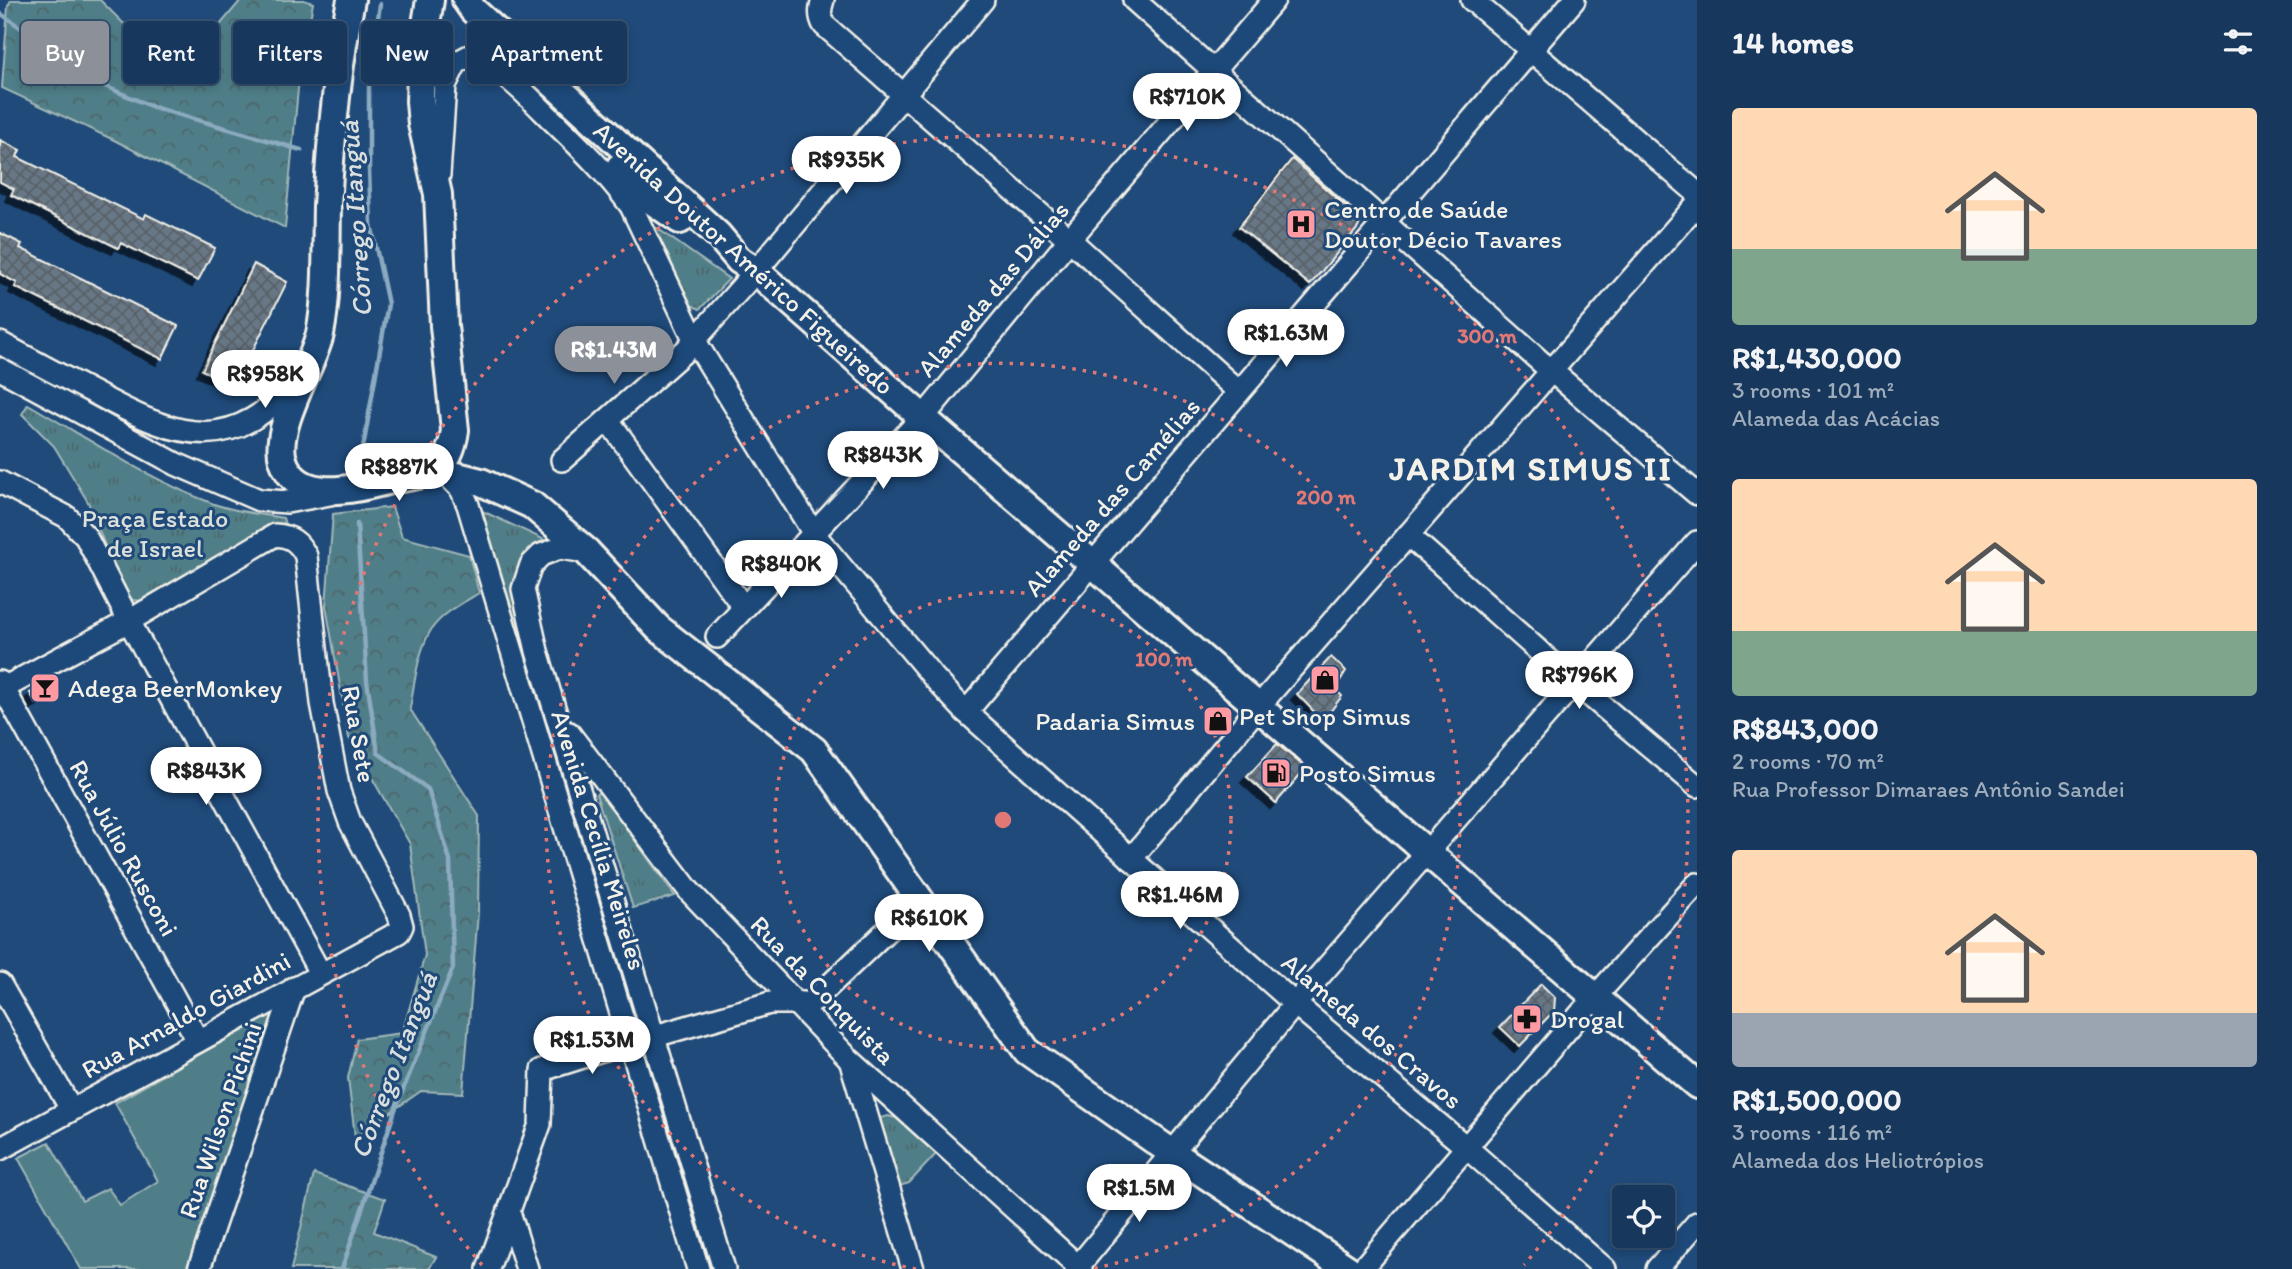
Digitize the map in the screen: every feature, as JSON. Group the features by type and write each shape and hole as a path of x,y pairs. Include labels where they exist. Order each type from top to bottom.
{"main road":[{"path":"337,0 338,21"},
{"path":"346,21 351,0"},
{"path":"430,0 422,48 420,101 422,124 438,194 444,326 455,430 450,452 440,472"},
{"path":"438,0 592,135 648,198 748,266"},
{"name":"Avenida Doutor Américo Figueiredo","path":"466,0 473,10 718,235 748,266 1697,1085"},
{"path":"337,84 330,146 322,316 318,340 284,425 282,441 284,463 298,481 315,489 353,489 440,472 481,482 532,505 587,552 658,628 814,750 1027,1051 1171,1152 1348,1269"}],"street":[{"path":"562,460 695,341 748,266 904,94 983,0"},
{"path":"1134,0 1550,371 1697,494"},
{"name":"Alameda das Dálias","path":"717,638 922,418 1274,0"},
{"path":"1472,0 1697,193"},
{"name":"Alameda das Camélias","path":"966,712 1574,0"},
{"path":"822,10 824,25 1070,239 1239,392"},
{"name":"Alameda dos Cravos","path":"438,194 445,85 456,63 469,56 484,61 516,85 604,171 631,206 695,341 814,534 935,679 966,712 1295,1004 1466,1147 1605,1269"},
{"path":"1131,859 1259,706 1697,204"},
{"path":"0,343 144,420 193,433 219,432 252,418 277,401 310,364"},
{"path":"0,369 176,464 259,500 287,502 353,489"},
{"path":"608,420 744,608"},
{"name":"Avenida Cecília Meireles","path":"440,472 461,489 468,505 698,1269"},
{"path":"0,482 67,517 86,537 320,973"},
{"path":"1408,535 1575,683 1697,786"},
{"name":"Rua Sete","path":"129,621 275,536 292,538 301,546 306,556 322,703 339,790 350,822 399,915 402,926 399,932"},
{"path":"1078,1268 1295,1004 1697,542"},
{"path":"587,552 560,548 541,555 531,565 523,589 537,651 724,1269"},
{"path":"1,687 129,621"},
{"path":"514,657 537,651"},
{"name":"Rua Júlio Rusconi","path":"1,687 198,1041"},
{"name":"Rua da Conquista","path":"559,719 690,892 849,1059 1078,1268"},
{"path":"1362,1269 1595,998 1697,884"},
{"path":"654,1036 770,1003 811,1003 920,899"},
{"name":"Rua Arnaldo Giardini","path":"0,1149 399,932"},
{"path":"0,984 71,1109"},
{"name":"Rua Wilson Pichini","path":"199,1269 294,988"},
{"path":"488,1269 540,1124 542,1070 630,1042"},
{"path":"849,1059 913,1269"},
{"path":"872,1132 875,1109 887,1095"},
{"path":"509,1212 527,1269"},
{"path":"1657,1269 1697,1223"}],"green space":[{"path":"11,0 100,0 123,23 123,84 219,84 219,26 241,0 304,0 313,3 310,21 233,21 233,84 299,84 285,228 114,140 2,88 8,6"},
{"path":"654,226 729,279 700,309 691,305"},
{"name":"Praça Estado de Israel","path":"28,404 166,483 223,507 283,518 285,525 261,532 142,601 133,600 123,592 88,502 54,446 22,414"},
{"path":"392,507 402,537 469,555 479,593 447,613 431,630 420,658 410,709 479,816 478,913 463,1093 421,1091 355,1137 348,1078 357,1039 402,1033 425,955 410,844 349,738 326,606 333,514"},
{"path":"480,510 545,540 525,553 513,588 526,640 518,642"},
{"path":"600,792 675,896 633,908 596,794"},
{"path":"270,1014 275,1014 189,1269 81,1269 18,1158 49,1142 82,1201 108,1188 120,1205 158,1181 115,1103"},
{"path":"880,1118 896,1118 936,1154 909,1183 899,1186 879,1128"},
{"path":"314,1174 385,1199 374,1232 436,1257 429,1269 291,1269"}],"building":[{"path":"0,140 20,150 17,157 144,219 146,214 215,248 198,281 121,243 118,248 11,195 14,189 0,182"},
{"name":"Centro de Saúde Doutor Décio Tavares","path":"1292,159 1361,220 1358,228 1310,285 1239,227"},
{"path":"0,233 22,244 20,248 178,326 162,359 15,287 17,283 0,274"},
{"path":"254,264 287,282 235,386 202,370"},
{"name":"Pet Shop Simus","path":"1331,657 1346,671 1335,689 1342,696 1323,721 1297,694"},
{"path":"43,686 49,696 36,703 30,693"},
{"name":"Posto Simus","path":"1277,744 1306,768 1276,803 1247,777"},
{"name":"Drogal","path":"1541,984 1555,998 1554,1011 1520,1046 1500,1027"}],"waterway":[{"name":"Córrego Itanguá","path":"359,471 388,304 371,224 369,169 369,84 380,4"},
{"path":"0,13 100,84 153,107 301,150"},
{"name":"Córrego Itanguá","path":"342,1269 396,1107 453,968 450,860 428,789 378,753 367,681 357,524"}],"place":[{"name":"Centro de Saúde Doutor Décio Tavares","path":"1301,224"},
{"name":"Pet Shop Simus","path":"1325,680"},
{"name":"Adega BeerMonkey","path":"45,688"},
{"name":"Padaria Simus","path":"1218,721"},
{"name":"Posto Simus","path":"1276,773"},
{"name":"Drogal","path":"1527,1019"}],"district":[{"name":"JARDIM SIMUS II","path":"1531,468"}]}
